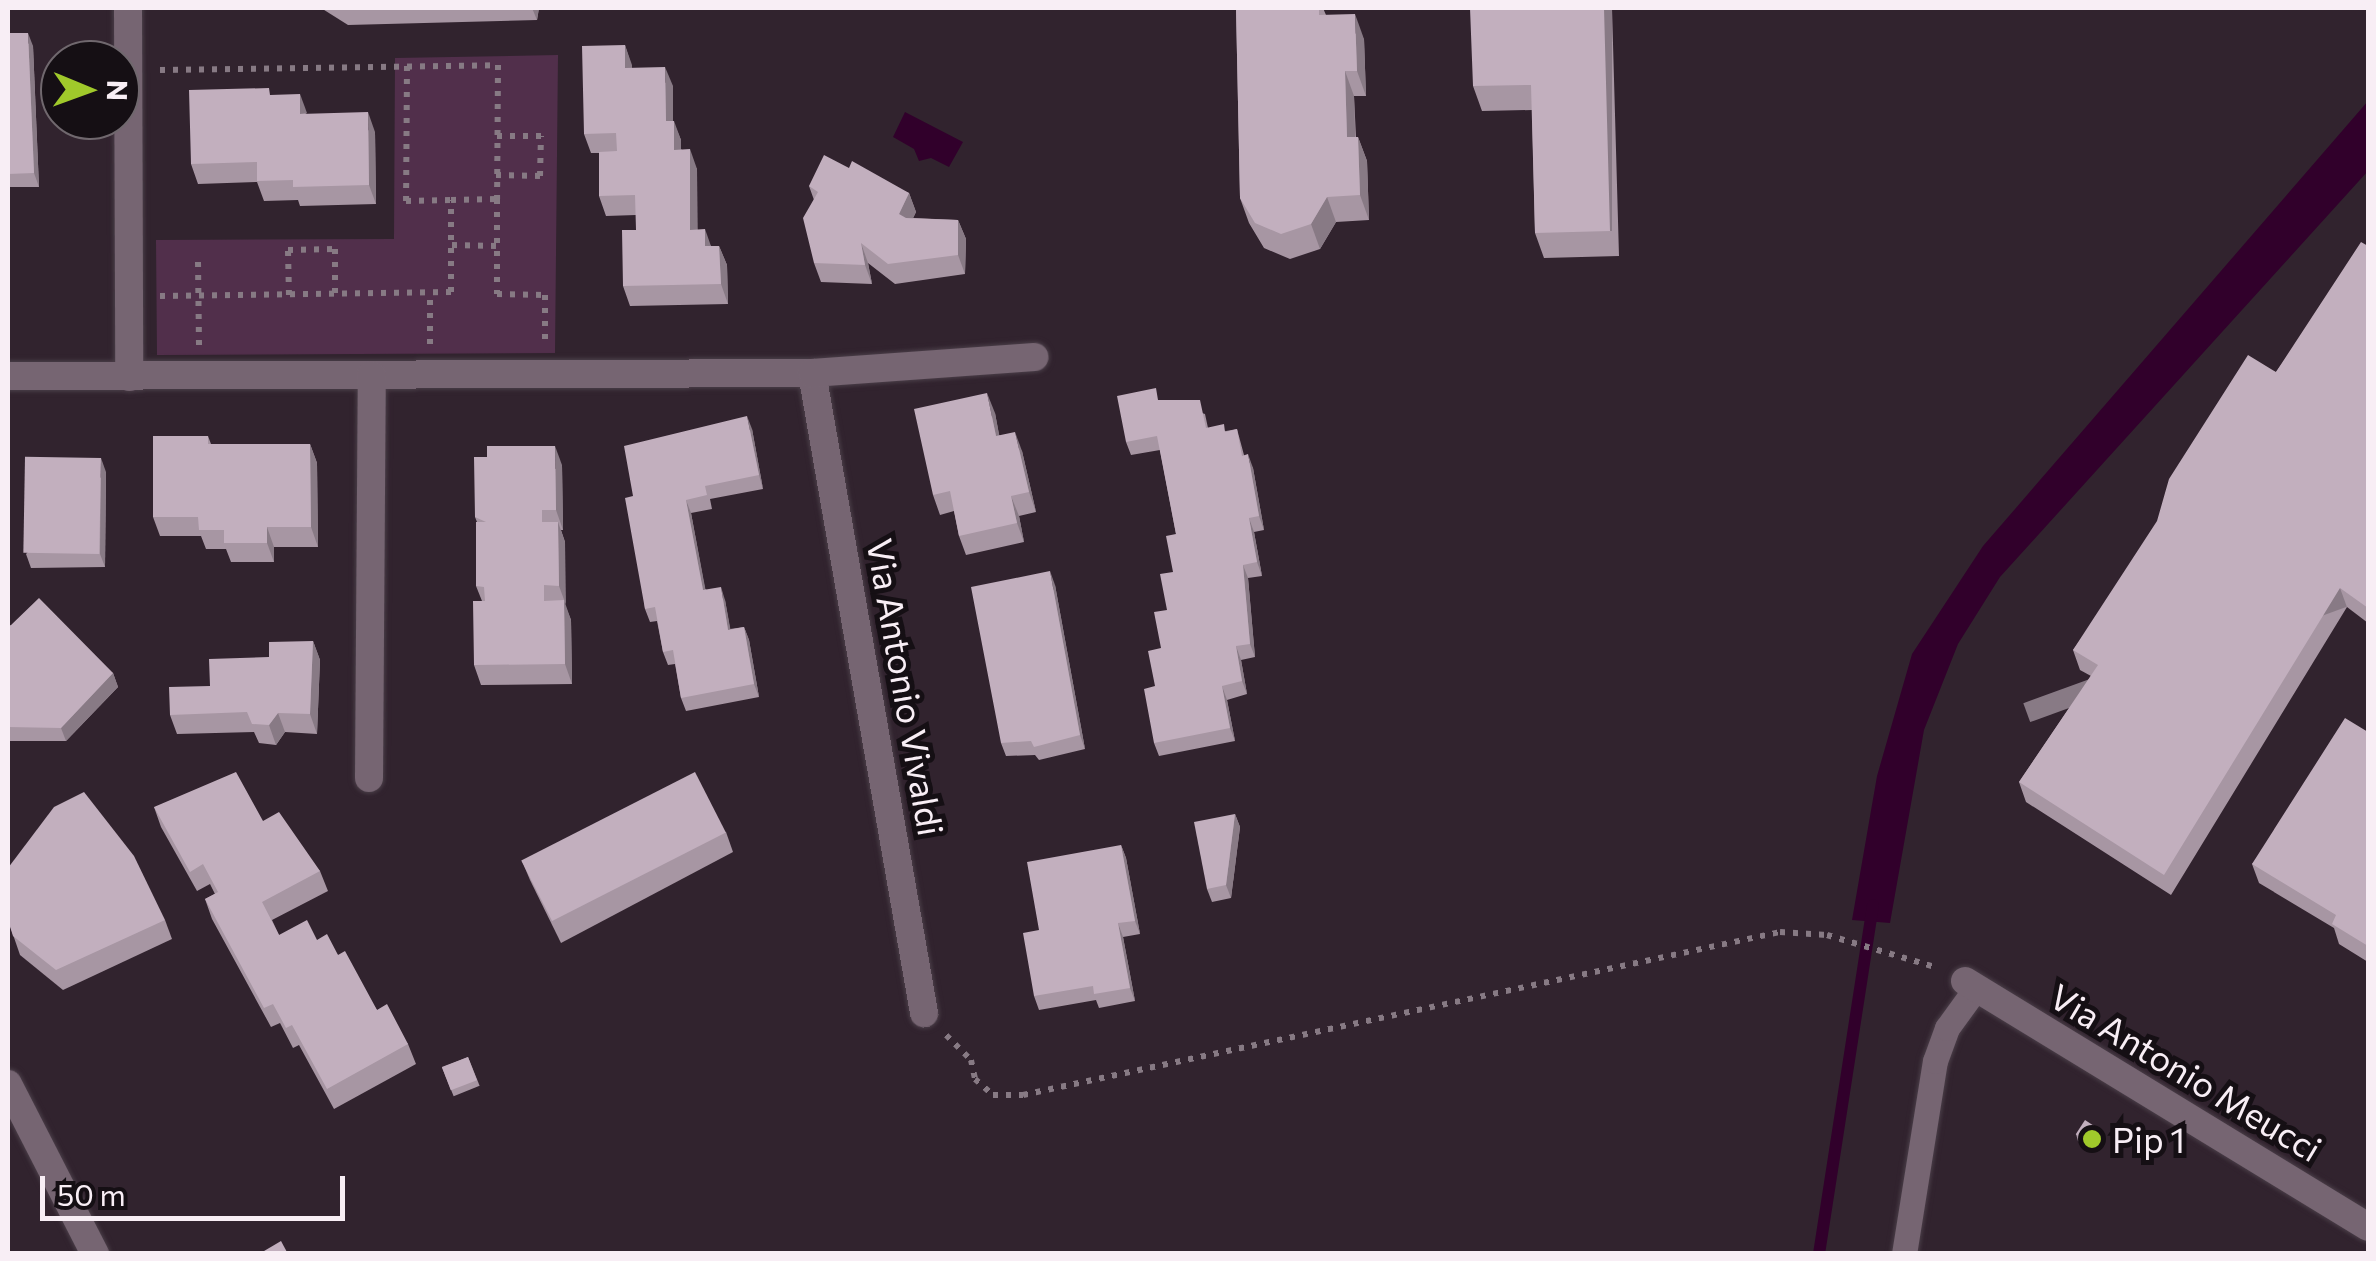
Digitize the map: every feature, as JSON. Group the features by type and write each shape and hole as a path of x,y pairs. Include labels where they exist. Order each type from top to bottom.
{"street":[{"path":"128,8 129,40"},
{"path":"129,140 129,377"},
{"path":"8,376 812,374 1034,357"},
{"name":"Via Antonio Vivaldi","path":"812,374 924,1014"},
{"path":"369,778 372,375"},
{"name":"Via Antonio Meucci","path":"1970,985 2368,1226"},
{"path":"8,1084 95,1254"}],"lane":[{"path":"1904,1254 1935,1061 1970,985"}],"path":[{"path":"140,70 498,65 497,294 545,295 544,374"},
{"path":"407,66 406,201 496,199"},
{"path":"496,175 540,176 540,136 497,136"},
{"path":"129,297 452,292 451,200"},
{"path":"452,245 496,246"},
{"path":"289,294 288,250 335,249 334,294"},
{"path":"198,262 198,376"},
{"path":"430,293 430,375"},
{"path":"924,1014 971,1060 984,1087 994,1095 1023,1094 1780,932 1827,935 1920,962"}],"shaded area":[{"path":"558,55 555,353 157,355 156,240 394,239 395,58"},
{"path":"2368,101 2368,171 2000,577 1958,644 1924,730 1890,923 1852,920 1877,776 1912,654 1983,546"},
{"path":"905,112 963,142 949,167 931,158 919,161 914,149 893,137"}],"building":[{"path":"1236,8 1319,8 1319,15 1355,14 1357,71 1345,71 1347,137 1358,137 1360,195 1327,197 1311,224 1281,234 1255,223 1240,198"},
{"path":"1470,8 1604,8 1610,231 1535,233 1531,85 1473,86"},
{"path":"8,33 28,33 34,173 8,174"},
{"path":"625,45 625,68 665,67 666,121 674,121 674,150 690,149 690,230 705,229 705,246 719,246 721,284 623,286 622,230 636,230 635,195 599,196 599,152 617,151 616,133 584,134 582,46"},
{"path":"269,88 270,95 300,94 300,114 368,112 369,185 293,187 293,180 257,181 257,162 191,164 189,90"},
{"path":"824,155 849,168 852,161 909,193 899,214 906,218 958,220 958,255 888,264 861,243 865,265 814,263 803,218 818,192 809,186"},
{"path":"2361,242 2368,246 2368,608 2340,588 2164,875 2019,782 2098,665 2073,650 2157,521 2169,479 2248,355 2276,372"},
{"path":"1156,388 1158,400 1200,400 1206,428 1224,424 1225,432 1237,429 1242,456 1248,454 1259,516 1249,518 1257,562 1243,565 1250,644 1236,646 1242,681 1222,686 1230,728 1154,743 1144,689 1155,686 1148,651 1161,648 1154,612 1167,610 1160,574 1173,572 1166,536 1176,534 1157,436 1126,442 1117,396"},
{"path":"987,393 996,436 1015,432 1029,492 1011,496 1017,523 959,536 950,491 933,495 914,409"},
{"path":"747,416 759,475 705,486 707,495 686,500 703,590 721,587 728,630 744,627 754,684 681,698 673,650 663,652 655,607 645,609 625,498 633,496 624,446"},
{"path":"153,436 208,436 208,444 310,444 311,527 267,527 267,543 224,543 224,530 199,530 198,517 153,517"},
{"path":"487,446 555,446 556,510 542,510 542,522 558,522 559,586 544,585 544,601 564,600 565,664 474,665 473,601 485,601 484,587 476,586 476,522 486,522 475,517 474,457 487,457"},
{"path":"25,457 101,458 99,554 23,553"},
{"path":"1050,571 1080,735 1034,747 1031,741 1001,743 971,587"},
{"path":"39,598 113,673 61,728 8,727 8,624"},
{"path":"313,641 310,714 278,713 269,725 252,724 247,712 170,715 169,687 210,686 209,659 269,657 269,642"},
{"path":"2345,718 2368,732 2368,946 2332,924 2336,915 2252,864"},
{"path":"236,772 263,821 279,812 320,871 262,902 279,935 307,920 317,940 327,934 338,955 345,951 377,1010 387,1004 408,1044 327,1089 292,1025 286,1028 273,1004 264,1008 205,899 218,892 203,864 190,872 154,807"},
{"path":"695,772 726,833 552,921 521,861"},
{"path":"84,792 134,856 165,920 56,970 13,936 8,920 8,868 54,807"},
{"path":"1235,814 1226,885 1207,889 1194,822"},
{"path":"1121,845 1135,921 1118,923 1130,988 1094,994 1093,986 1034,996 1023,933 1039,930 1027,862"},
{"path":"468,1057 477,1080 451,1090 442,1067"},
{"path":"2085,1120 2102,1131 2093,1145 2076,1134"},
{"path":"281,1241 288,1254 259,1254"}],"waterway":[{"path":"1819,1254 1873,905"}],"place":[{"name":"Pip 1","path":"2092,1139"}]}
